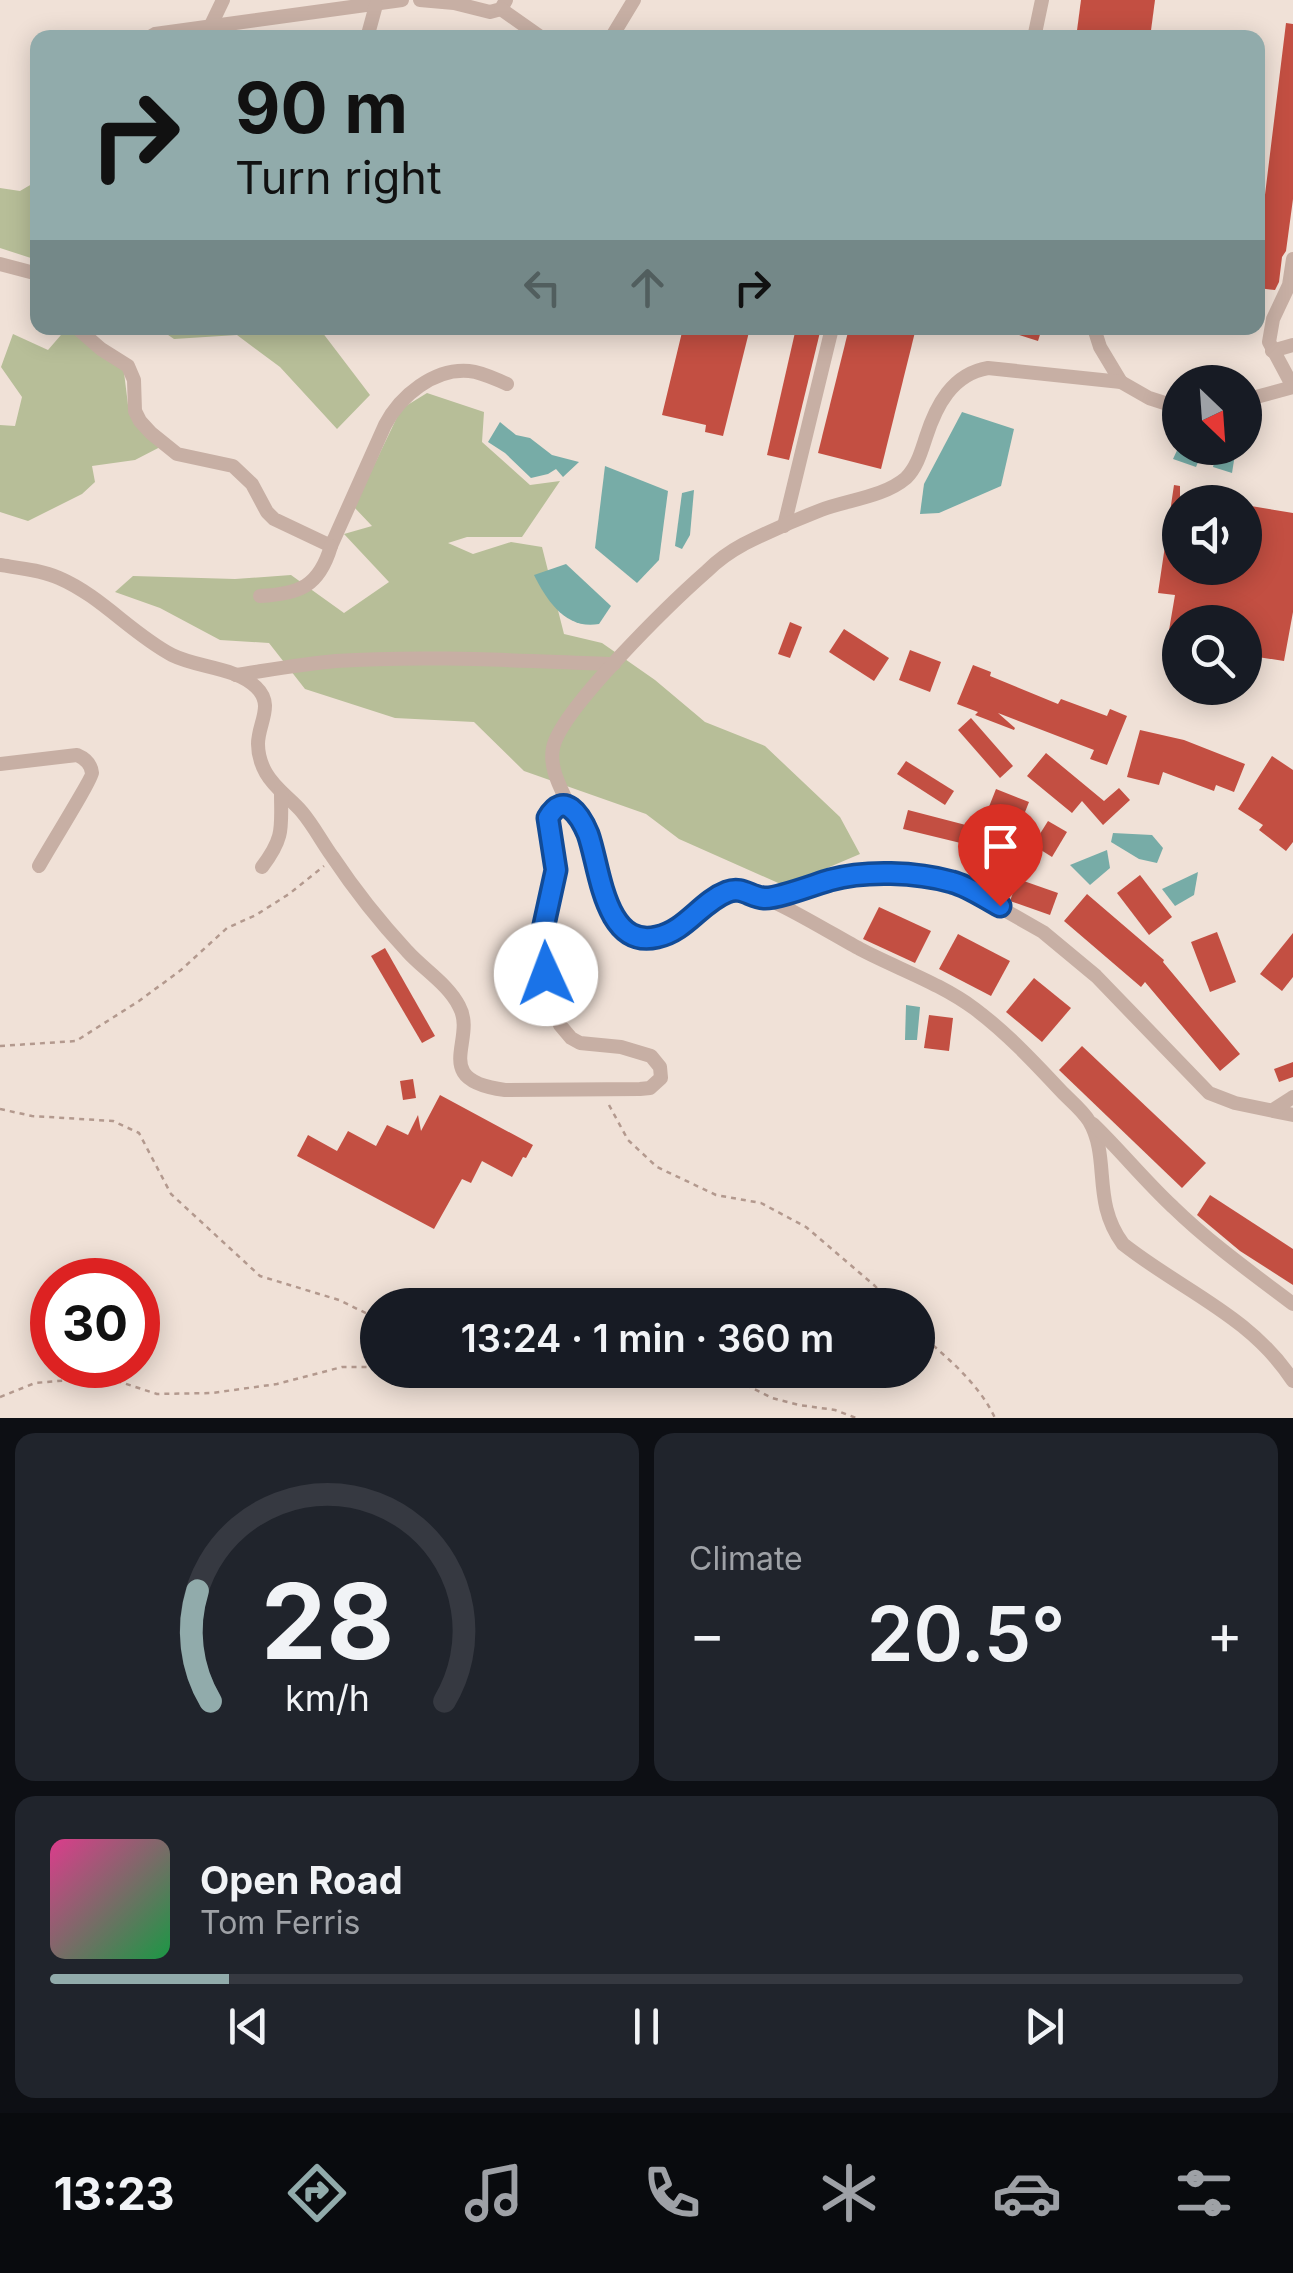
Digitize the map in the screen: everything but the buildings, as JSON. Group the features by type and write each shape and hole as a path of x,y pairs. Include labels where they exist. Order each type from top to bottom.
{"street":[{"path":"210,27 222,0"},
{"path":"186,30 402,0"},
{"path":"420,0 490,12 503,4 533,30"},
{"path":"616,30 634,0"},
{"path":"1036,30 1042,0"},
{"path":"369,30 376,5"},
{"path":"1262,395 1293,386 1269,342 1289,286 1293,260"},
{"path":"0,264 30,272"},
{"path":"84,335 128,366 134,380 136,411 151,433 177,454 233,466 252,484 274,520 331,546"},
{"path":"784,526 830,335"},
{"path":"1096,335 1121,382"},
{"path":"1272,351 1293,346"},
{"path":"1162,402 1121,382 988,368 975,370 957,382 934,412 920,456 904,480 784,526 742,546 710,568 614,664 568,718 554,742 553,767 569,806 588,834 602,887 622,928 631,934 655,938 686,923 714,899 741,890 765,898 944,990 974,1009 1047,1076 1199,1232 1293,1304"},
{"path":"260,596 297,591 320,573 385,425 404,398 446,373 467,371 507,384"},
{"path":"0,565 58,577 174,656 235,675 250,682 263,695 266,713 258,747 264,768 281,792 303,812 333,858 407,952 461,1009 461,1064 468,1076 485,1086 505,1090 650,1088 662,1073 651,1056 633,1049 580,1043 564,1032 556,1016 540,943 556,870 548,818 556,807 569,806"},
{"path":"235,675 370,660 614,664"},
{"path":"0,764 77,755 92,772 39,866"},
{"path":"262,867 280,840 281,792"},
{"path":"765,898 842,877 914,875 955,882 1043,932 1083,965 1209,1093 1235,1103 1293,1115"},
{"path":"1273,1110 1293,1097"},
{"path":"1088,1120 1097,1148 1105,1209 1123,1244 1249,1330 1293,1381"}],"path":[{"path":"0,1046 76,1041 181,970 227,928 289,894 333,858"},
{"path":"609,1103 628,1140 657,1167 716,1195 761,1203 806,1227 877,1288"},
{"path":"0,1109 32,1116 113,1121 139,1133 171,1194 260,1276 360,1310"},
{"path":"935,1348 986,1398 995,1418"},
{"path":"0,1396 35,1383 105,1377 157,1394 212,1394 278,1384 342,1367 360,1368"},
{"path":"752,1388 772,1398 856,1418"}],"green space":[{"path":"30,185 30,258 0,248 0,188 20,191"},
{"path":"13,334 48,350 61,335 92,335 122,356 128,405 164,445 135,460 92,466 95,482 82,494 28,521 0,512 0,425 15,426 22,397 1,367"},
{"path":"168,335 237,335 174,339"},
{"path":"237,335 324,335 370,395 337,429 280,367"},
{"path":"427,393 484,412 482,442 530,485 560,481 522,537 467,537 448,543 473,554 511,542 542,547 564,634 602,643 705,722 765,746 840,817 860,854 785,886 679,839 646,814 524,771 474,722 395,718 305,689 269,643 220,640 160,608 115,592 133,576 235,579 291,575 344,613 389,582 344,534 372,526 354,507 401,409"}],"water":[{"path":"962,412 1014,429 1001,486 939,513 920,514 924,484"},
{"path":"500,422 552,455 579,462 563,477 556,469 531,478 488,442"},
{"path":"1214,465 1233,465 1232,473"},
{"path":"605,466 668,491 659,560 637,583 595,548"},
{"path":"694,490 690,535 682,549 675,546 682,493"},
{"path":"566,564 611,606 599,624 577,623 559,612 534,575"},
{"path":"1113,833 1152,835 1163,848 1157,863 1139,859 1111,842"},
{"path":"1107,850 1110,868 1090,885 1070,865"},
{"path":"1198,872 1194,895 1175,906 1162,889"},
{"path":"906,1005 920,1007 917,1040 905,1040"}],"route":[{"path":"546,974 540,943 556,870 548,818 562,805 575,812 588,834 602,887 617,921 638,936 655,938 668,933 726,892 741,890 765,898 842,877 914,875 955,882 1000,906"}]}
